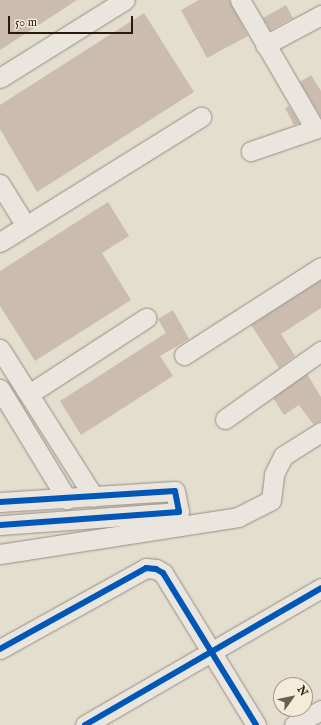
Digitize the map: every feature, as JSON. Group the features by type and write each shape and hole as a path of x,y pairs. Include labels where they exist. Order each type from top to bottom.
{"street":[{"path":"0,78 125,0"},
{"path":"240,0 265,46 318,129 251,151"},
{"path":"265,46 321,15"},
{"path":"0,242 201,117"},
{"path":"0,184 26,226"},
{"path":"184,355 321,267"},
{"path":"29,394 146,318"},
{"path":"0,349 94,497"},
{"path":"225,419 321,351"},
{"path":"3,401 67,499"},
{"path":"0,554 238,517 271,500 274,474 282,456 321,432"},
{"path":"0,502 67,499 175,491 179,512 0,525"},
{"path":"0,649 146,568 163,573 256,725"},
{"path":"85,725 210,651 321,588"},
{"path":"294,725 321,710"}],"building":[{"path":"0,0 77,0 0,50"},
{"path":"199,0 229,0 248,36 207,58 181,10"},
{"path":"286,5 293,18 270,30 263,18"},
{"path":"144,13 194,92 37,192 0,129 0,105"},
{"path":"311,75 321,91 321,117 300,82"},
{"path":"289,106 299,123 294,125 285,108"},
{"path":"108,202 129,236 102,253 131,300 35,361 0,306 0,271"},
{"path":"321,280 321,308 281,334 295,356 279,368 251,325"},
{"path":"173,310 189,339 160,356 173,376 81,435 60,401 166,333 158,319"},
{"path":"307,374 321,397 321,421 313,424 299,405 284,415 273,398"}],"cycle path":[{"path":"0,502 175,491 179,512 0,525"},
{"path":"0,649 146,568 156,569 163,573 256,725"},
{"path":"85,725 321,588"}]}
